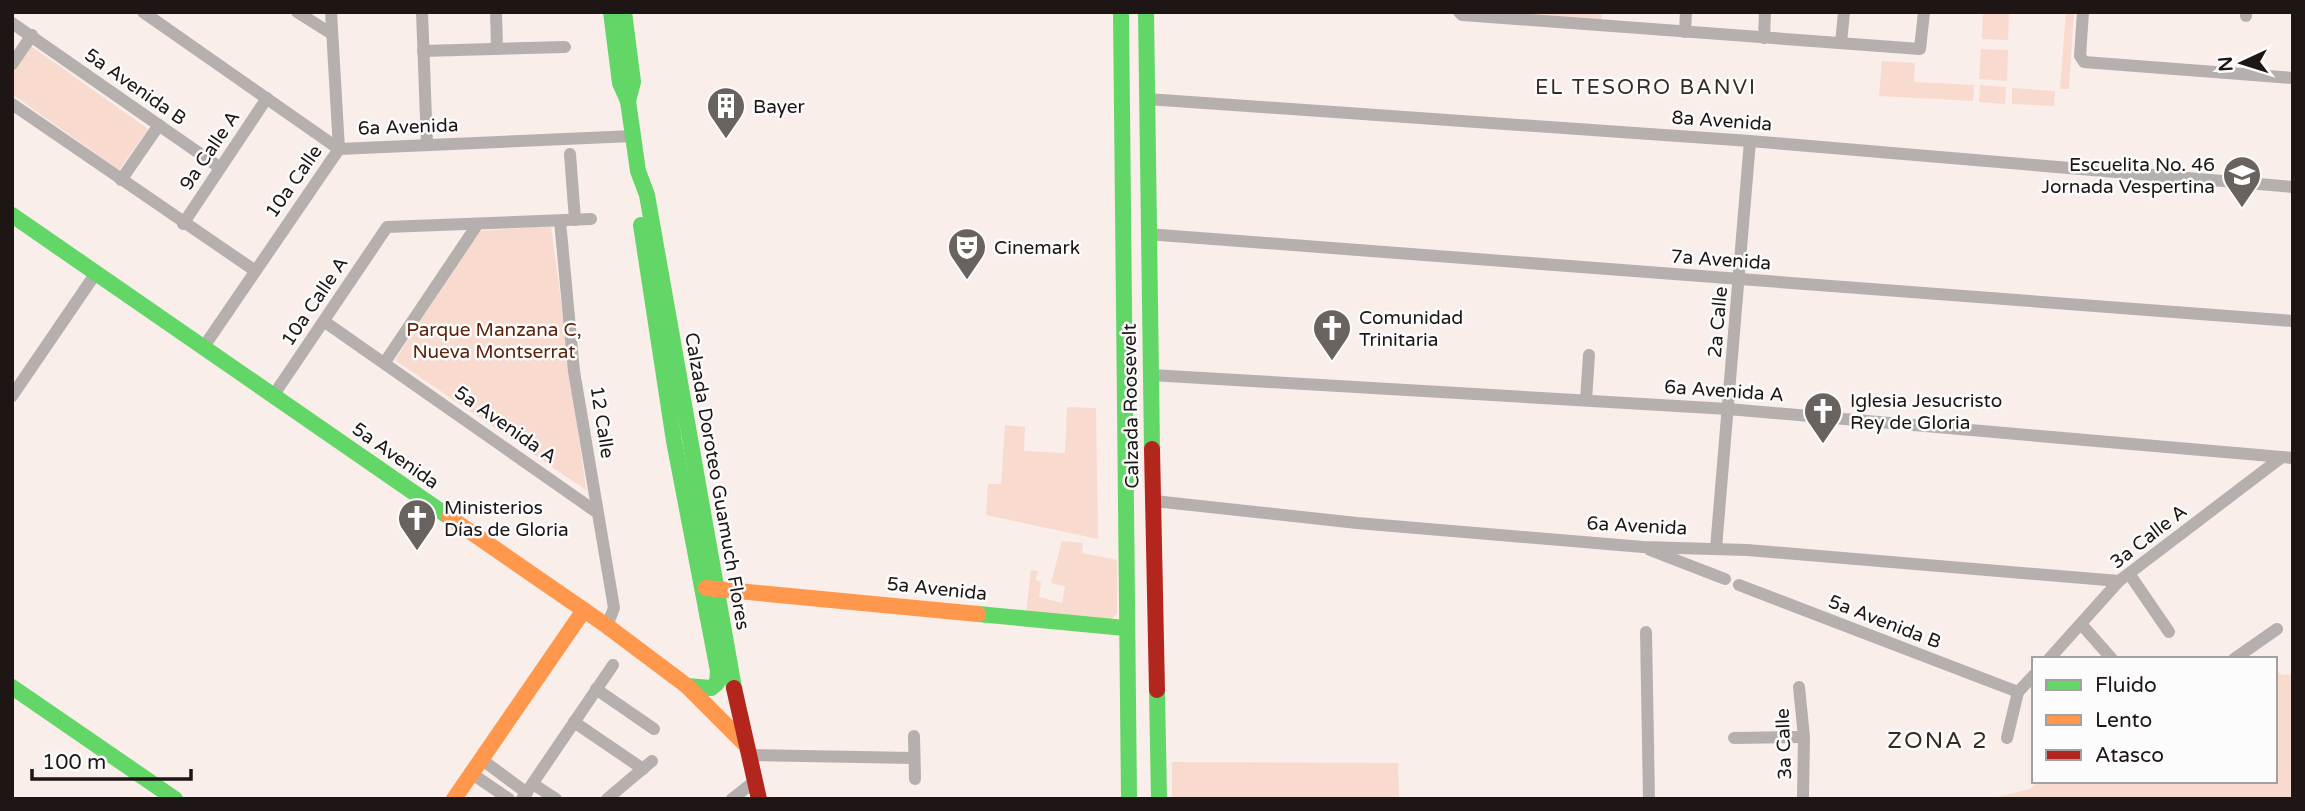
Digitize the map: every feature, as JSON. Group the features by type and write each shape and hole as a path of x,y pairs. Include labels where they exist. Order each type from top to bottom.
{"main road":[{"name":"Calzada Doroteo Guamuch Flores","path":"611,12 620,83 628,101 638,171 647,195 709,588 718,680 708,689 687,686"},
{"name":"Calzada Doroteo Guamuch Flores","path":"624,12 633,82 628,101"},
{"name":"Calzada Roosevelt","path":"1121,12 1127,408 1125,628 1129,799"},
{"path":"1137,12 1137,40 1146,68"},
{"name":"Calzada Roosevelt","path":"1146,12 1147,234 1159,799"},
{"name":"5a Avenida","path":"12,215 607,626 687,686 746,749"},
{"path":"1127,408 1137,436 1138,489 1142,496 1154,501"},
{"name":"Calzada Doroteo Guamuch Flores","path":"709,588 759,799"},
{"name":"5a Avenida","path":"709,588 1125,628"},
{"path":"454,799 584,610"},
{"path":"1125,628 1140,634 1145,650 1147,799"},
{"path":"12,687 175,799"}],"street":[{"name":"6a Avenida","path":"143,12 339,149 633,136"},
{"path":"297,12 332,34"},
{"name":"10a Calle","path":"203,348 339,149 331,12"},
{"path":"422,12 427,145"},
{"path":"496,12 498,49"},
{"path":"1685,32 1686,12"},
{"path":"1764,38 1765,12"},
{"path":"1842,43 1844,12"},
{"path":"1460,14 1605,19 1685,32 1921,49 1924,12"},
{"path":"2083,12 2081,60 2293,78"},
{"name":"5a Avenida B","path":"12,23 219,167"},
{"path":"12,64 32,35"},
{"path":"423,51 565,47"},
{"name":"9a Calle A","path":"183,224 267,98"},
{"name":"8a Avenida","path":"1147,99 1750,141 2293,187"},
{"path":"12,104 183,224 254,270"},
{"path":"121,180 159,125"},
{"name":"2a Calle","path":"1716,548 1750,141"},
{"path":"570,154 575,220"},
{"path":"385,362 477,225 591,219"},
{"name":"12 Calle","path":"560,221 574,372 595,510 614,608 607,626"},
{"name":"10a Calle A","path":"273,396 387,227 477,225"},
{"name":"7a Avenida","path":"1147,234 2293,321"},
{"path":"12,396 96,273"},
{"name":"5a Avenida A","path":"325,322 595,510"},
{"path":"1586,400 1589,355"},
{"name":"6a Avenida A","path":"1151,375 1728,409 2287,458"},
{"name":"3a Calle A","path":"2051,657 2125,578 2287,458"},
{"name":"6a Avenida","path":"1154,501 1357,523 1643,547 1716,548 2125,578"},
{"path":"1643,547 1726,579"},
{"path":"2125,578 2169,632"},
{"name":"5a Avenida B","path":"1739,585 2018,692"},
{"path":"2082,625 2110,657"},
{"path":"2237,657 2277,629"},
{"path":"1646,632 1649,799"},
{"path":"527,792 612,665"},
{"path":"2007,738 2018,692 2032,677"},
{"name":"3a Calle","path":"1799,687 1804,737 1803,799"},
{"path":"596,689 654,729"},
{"path":"574,722 647,765 607,799"},
{"path":"914,736 915,779"},
{"path":"1734,738 1804,737"},
{"path":"746,749 914,758"},
{"path":"476,766 507,778 527,792 556,799"},
{"path":"476,766 498,791 509,799"},
{"path":"498,791 507,778"},
{"path":"732,799 755,781"}],"green space":[{"path":"1476,12 1602,12 1602,21"},
{"path":"1983,12 2009,12 2008,40 1982,39"},
{"path":"2066,12 2074,12 2069,89 2060,89"},
{"path":"31,46 148,129 119,170 12,94 12,72"},
{"path":"1981,49 2008,50 2007,81 1979,79"},
{"path":"1882,61 1915,63 1914,82 1974,85 1973,101 1879,96"},
{"path":"1980,85 2006,87 2005,104 1979,102"},
{"path":"2012,88 2055,91 2054,106 2012,104"},
{"name":"Parque Manzana C, Nueva Montserrat","path":"551,226 586,490 395,360 478,231"},
{"path":"1067,407 1096,408 1098,539 986,515 988,484 1001,484 1005,425 1025,427 1024,451 1065,453"},
{"path":"1062,541 1083,543 1082,553 1117,560 1117,614 1111,619 1026,612 1031,570 1038,571 1036,580 1041,582 1039,597 1062,603 1065,586 1051,583"},
{"path":"2277,671 2282,675 2293,674 2293,799 1991,799 2029,789 2038,783 2277,783"},
{"path":"1172,762 1398,763 1399,799 1172,799"}],"traffic: fast":[{"path":"611,12 620,83 628,101 638,171 647,195 734,688"},
{"path":"624,12 633,82 628,101"},
{"path":"1121,12 1129,799"},
{"path":"1146,12 1152,449"},
{"path":"12,215 449,517"},
{"path":"641,225 674,441 718,671 717,683 711,688 687,686"},
{"path":"978,614 1125,628"},
{"path":"12,687 175,799"},
{"path":"1157,690 1159,799"}],"traffic: slow":[{"path":"449,517 607,626 687,686 744,743"},
{"path":"706,588 978,614"},
{"path":"454,799 584,610"}],"traffic: jam":[{"path":"1152,449 1157,690"},
{"path":"734,688 759,799"}],"place":[{"name":"Bayer","path":"726,140"},
{"name":"Escuelita No. 46 Jornada Vespertina","path":"2242,209"},
{"name":"Cinemark","path":"967,281"},
{"name":"Comunidad Trinitaria","path":"1332,362"},
{"name":"Iglesia Jesucristo Rey de Gloria","path":"1823,445"},
{"name":"Ministerios Días de Gloria","path":"417,552"}],"district":[{"name":"EL TESORO BANVI","path":"1646,87"},
{"name":"ZONA 2","path":"1938,740"}]}
